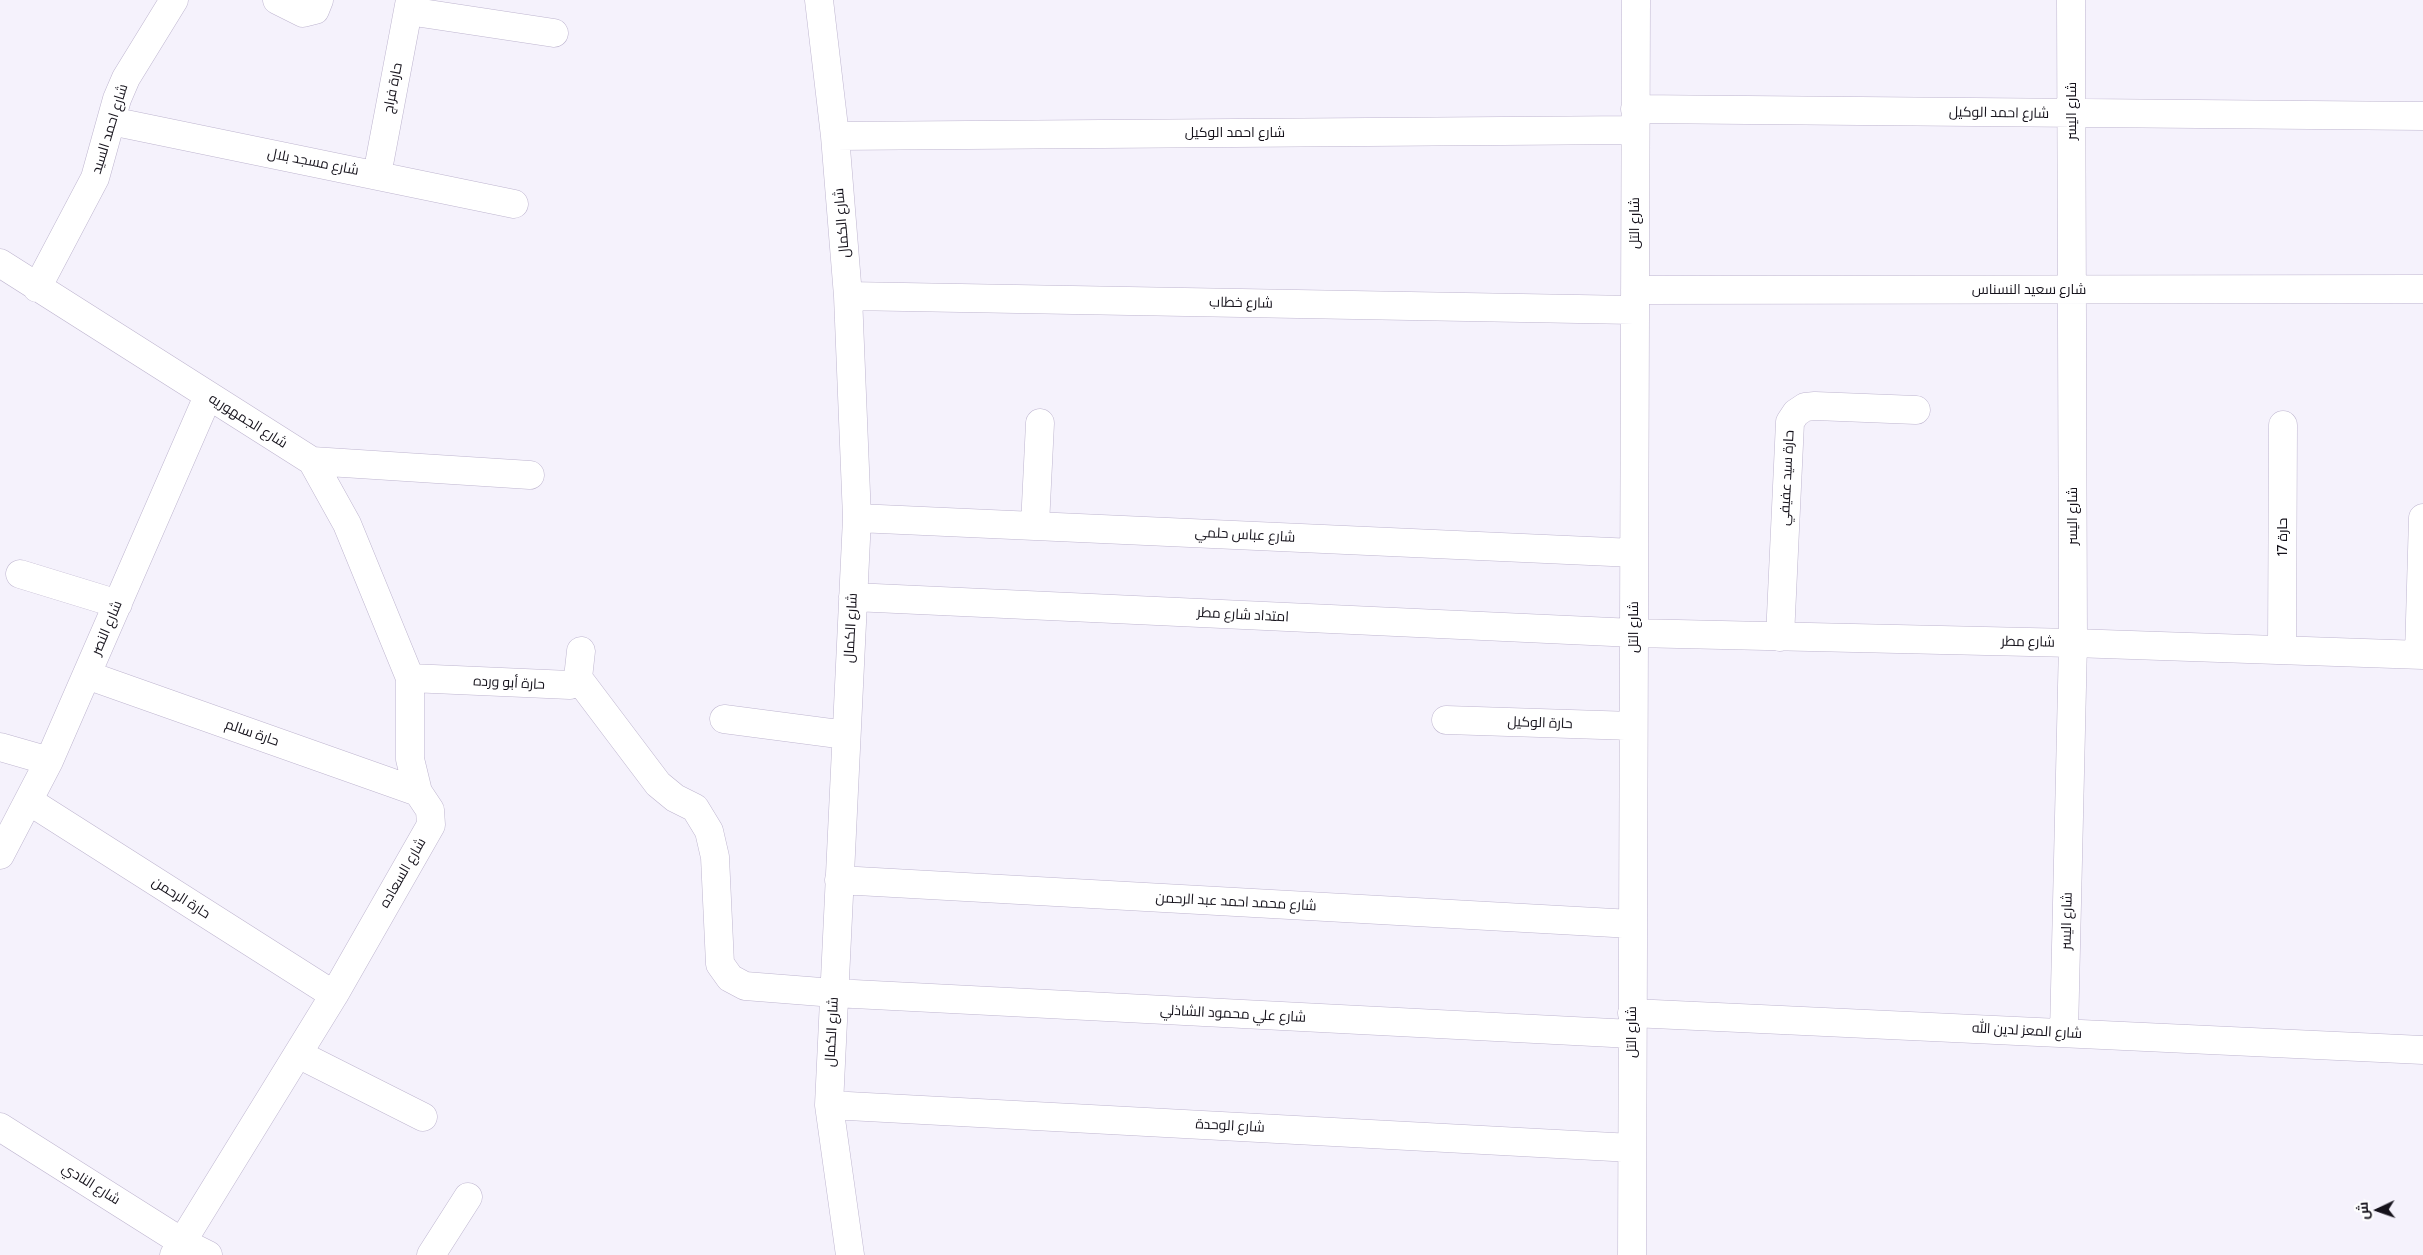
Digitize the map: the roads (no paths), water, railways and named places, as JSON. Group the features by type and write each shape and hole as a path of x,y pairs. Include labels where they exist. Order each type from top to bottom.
{"street":[{"name":"شارع احمد السيد","path":"37,288 95,178 111,121 126,78 174,0"},
{"path":"277,0 303,13 315,10 319,0"},
{"name":"شارع الكمال","path":"819,0 835,136 848,296 857,518 829,1105 850,1255"},
{"name":"شارع التل","path":"1632,1255 1636,0"},
{"name":"شارع اليسر","path":"2064,1033 2073,643 2071,0"},
{"path":"409,5 554,33"},
{"name":"حارة فراج","path":"377,175 409,5"},
{"name":"شارع احمد الوكيل","path":"835,136 2072,113 2423,116"},
{"name":"شارع مسجد بلال","path":"111,121 514,204"},
{"name":"شارع الجمهوريه","path":"0,263 312,461 530,475"},
{"name":"شارع سعيد النسناس","path":"1635,300 2072,290 2423,289"},
{"name":"شارع خطاب","path":"848,296 1635,300"},
{"name":"شارع النصر","path":"0,855 50,761 208,396"},
{"name":"حارة سيد عفيفي","path":"1780,637 1790,422 1796,413 1810,407 1916,410"},
{"path":"1035,525 1040,423"},
{"name":"حارة 17","path":"2282,650 2283,425"},
{"name":"شارع السعاده","path":"178,1248 334,995 431,825 430,810 418,792 410,758 410,678 347,524 312,461"},
{"name":"شارع عباس حلمي","path":"857,518 1634,553"},
{"path":"2421,655 2423,518"},
{"path":"20,574 118,604"},
{"name":"امتداد شارع مطر","path":"853,597 1634,633"},
{"name":"شارع مطر","path":"1634,633 2073,643 2421,655"},
{"path":"578,678 581,651"},
{"name":"حارة سالم","path":"87,675 418,792"},
{"name":"حارة أبو ورده","path":"410,678 559,686 570,685 578,678"},
{"name":"شارع علي محمود الشاذلي","path":"578,678 658,784 675,798 695,808 710,831 715,857 720,964 730,978 746,986 834,993 1632,1023"},
{"path":"724,719 846,735"},
{"name":"حارة الوكيل","path":"1446,720 1633,726"},
{"path":"0,747 50,761"},
{"name":"حارة الرحمن","path":"29,801 334,995"},
{"name":"شارع محمد احمد عبد الرحمن","path":"839,880 1632,924"},
{"name":"شارع المعز لدين الله","path":"1632,1023 2064,1033 2423,1050"},
{"path":"298,1054 424,1117"},
{"name":"شارع الوحدة","path":"829,1105 1632,1148"},
{"name":"شارع النادي","path":"0,1127 178,1248 208,1255"},
{"path":"431,1255 468,1197"}]}
